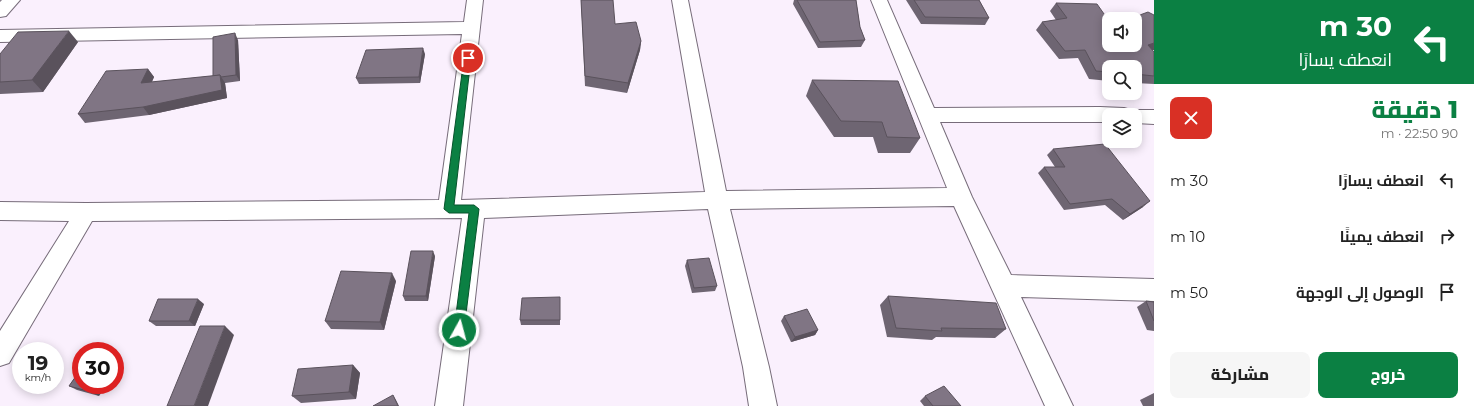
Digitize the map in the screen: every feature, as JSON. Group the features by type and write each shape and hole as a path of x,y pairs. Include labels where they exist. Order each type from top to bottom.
{"street":[{"path":"0,12 12,0"},
{"path":"449,209 475,0"},
{"path":"680,0 717,200 756,367 763,406"},
{"path":"879,0 961,197 1059,406"},
{"path":"0,36 471,28"},
{"path":"926,115 1102,114"},
{"path":"1142,116 1154,117"},
{"path":"0,211 86,212 474,209 717,200 961,197"},
{"path":"449,406 474,209"},
{"path":"0,354 86,212"},
{"path":"1004,286 1154,290"}],"building":[{"path":"581,0 613,0 615,24 636,22 641,41 628,83 585,76"},
{"path":"797,0 856,0 860,27 865,40 820,42"},
{"path":"914,0 979,0 989,18 925,17"},
{"path":"1056,3 1097,4 1103,12 1102,52 1142,52 1142,14 1148,12 1154,15 1154,43 1148,45 1154,52 1154,76 1142,75 1142,60 1102,60 1102,71 1096,71 1085,50 1065,51 1042,22 1067,18"},
{"path":"69,31 32,80 0,82 0,54 18,32"},
{"path":"235,33 236,75 221,77 220,75 213,76 213,37"},
{"path":"423,48 419,77 356,78 366,50"},
{"path":"148,69 141,83 220,75 222,90 143,107 78,114 106,71"},
{"path":"812,80 898,81 920,138 887,137 882,122 841,121"},
{"path":"1102,144 1102,148 1108,148 1150,201 1130,214 1112,199 1070,204 1044,167 1065,167 1053,149"},
{"path":"411,251 433,251 426,296 403,296"},
{"path":"709,258 717,286 694,288 687,260"},
{"path":"341,271 392,273 380,322 325,321"},
{"path":"888,296 996,303 1006,329 941,328 942,331 896,328"},
{"path":"560,297 560,320 520,320 522,298"},
{"path":"158,299 198,299 189,321 149,321"},
{"path":"1146,301 1154,302 1154,321"},
{"path":"807,309 818,330 795,337 784,316"},
{"path":"200,326 225,326 194,406 167,406"},
{"path":"353,365 349,392 292,396 298,369"},
{"path":"944,386 961,406 933,406 925,396"},
{"path":"393,395 398,406 373,406"}],"route":[{"path":"459,330 474,209 449,209 468,58"}]}
